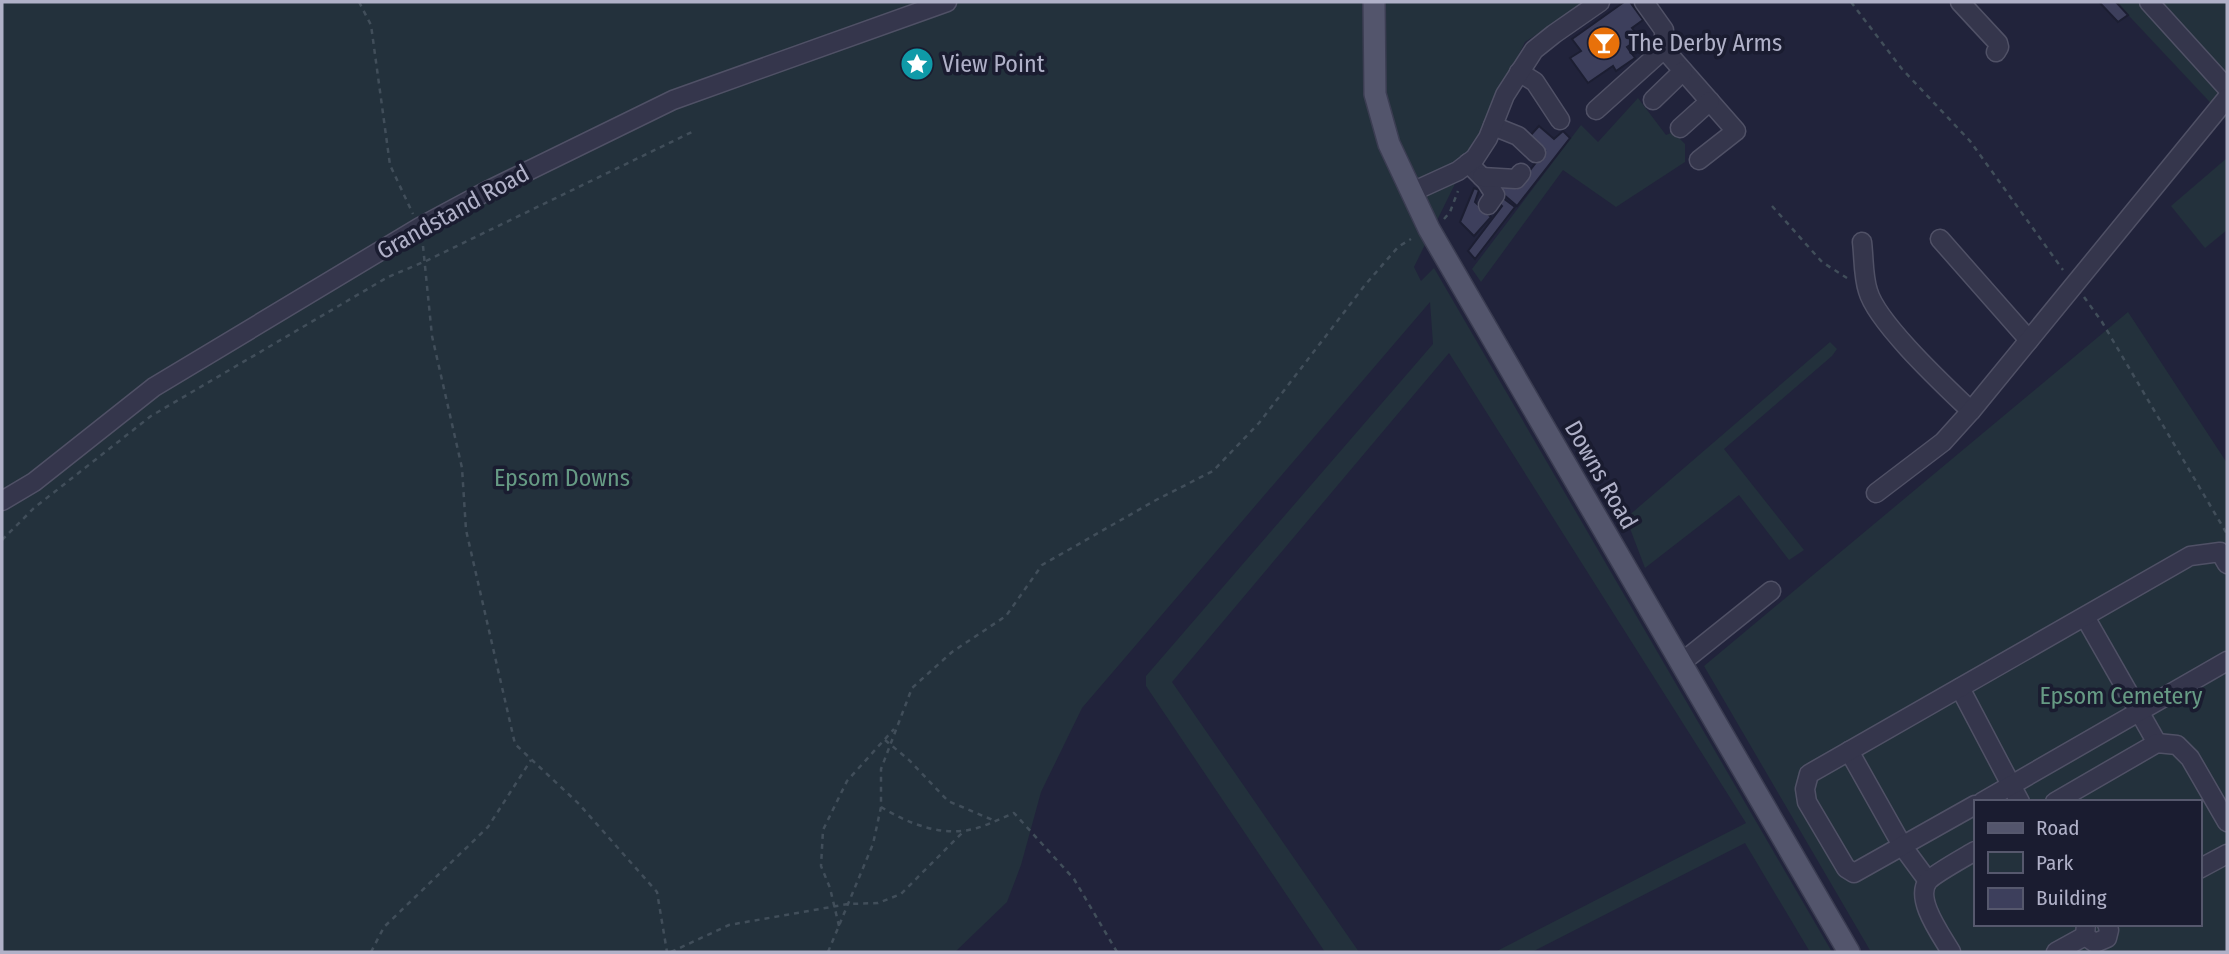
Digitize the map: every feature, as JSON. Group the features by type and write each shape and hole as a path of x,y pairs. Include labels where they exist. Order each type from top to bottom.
{"main road":[{"name":"Downs Road","path":"1374,2 1375,94 1390,144 1429,229 1849,952"}],"street":[{"name":"Grandstand Road","path":"2,501 34,482 154,387 420,227 487,191 673,100 947,2"},
{"path":"1412,192 1463,167 1475,158 1493,126 1505,95 1534,50 1600,2"},
{"path":"1644,2 1664,30 1664,49 1736,131 1699,160"},
{"path":"1960,2 1998,43 1996,52"},
{"path":"2149,2 2227,88"},
{"path":"1596,110 1664,49"},
{"path":"1653,100 1683,71"},
{"path":"1519,72 1535,82 1560,120"},
{"path":"1876,493 1943,442 1971,411 2227,99"},
{"path":"1680,128 1710,101"},
{"path":"1493,126 1518,136 1536,153"},
{"path":"1463,167 1482,177 1516,179 1521,173"},
{"path":"1482,177 1494,195 1488,205"},
{"path":"1940,239 2029,340"},
{"path":"1861,242 1868,291 1878,312 1935,377 1971,411"},
{"path":"1974,806 1854,873 1846,867 1807,802 1805,789 1809,774 2190,556 2220,551 2227,564"},
{"path":"1681,663 1771,591"},
{"path":"2085,617 2157,743"},
{"path":"1985,800 2227,661"},
{"path":"1960,688 2019,800"},
{"path":"2058,800 2157,743 2177,745 2190,758 2227,822"},
{"path":"1849,751 1903,846 1928,881"},
{"path":"1951,952 1929,914 1923,896 1928,881 1974,852"},
{"path":"2201,868 2227,854"},
{"path":"2056,952 2086,930 2095,943 2107,939"}],"path":[{"path":"359,2 371,25 390,166 420,227 426,261 432,336 462,468 466,530 515,744 579,804 657,892 669,952 729,925 848,904 878,904 901,894 965,830"},
{"path":"1851,2 1902,69 1970,141 2102,322 2227,534"},
{"path":"2,540 34,508 151,416 388,277 694,131"},
{"path":"828,952 873,844 881,807 881,769 912,688 952,652 1006,616 1042,565 1213,471 1259,423 1365,285 1398,247 1443,221 1450,212 1463,167"},
{"path":"1772,205 1822,262 1868,291"},
{"path":"839,926 831,888 821,866 823,830 847,781 896,725"},
{"path":"885,740 947,801 995,821"},
{"path":"371,952 384,927 488,827 532,759"},
{"path":"881,807 903,821 932,829 965,830 1014,813 1074,879 1117,952"}],"green space":[{"name":"Epsom Downs","path":"2,2 1586,2 1525,42 1414,267 1421,281 1434,268 1832,952 1810,952 1745,843 1532,952 1495,952 1746,823 1449,353 1172,682 1359,952 1325,952 1146,686 1146,676 1433,344 1430,302 1082,708 1041,792 1021,865 1007,902 955,952 2,952"},
{"path":"2116,2 2227,2 2227,122 2222,115"},
{"path":"1638,98 1666,135 1673,132 1685,144 1685,162 1616,207 1563,170 1481,282 1472,269 1581,125 1598,142"},
{"path":"2227,158 2227,230 2205,248 2171,206"},
{"name":"Epsom Cemetery","path":"2128,312 2227,463 2227,952 1871,952 1704,666"},
{"path":"1830,342 1837,349 1832,356 1724,449 1804,550 1789,560 1739,495 1645,568 1626,518"}],"building":[{"name":"The Derby Arms","path":"1624,2 1630,2 1643,20 1632,28 1640,38 1627,47 1635,58 1616,71 1613,66 1588,83 1570,58 1581,51 1572,39"},
{"path":"2099,2 2116,2 2128,15 2118,22"},
{"path":"1539,126 1554,139 1563,131 1570,138 1517,206 1497,189 1505,180 1516,188 1545,151 1528,138"},
{"path":"1474,188 1479,190 1475,202 1491,217 1474,236 1460,222"},
{"path":"1503,198 1515,207 1475,259 1468,251 1502,206 1499,203"}],"place":[{"name":"The Derby Arms","path":"1604,43"},
{"name":"View Point","path":"917,64"}]}
